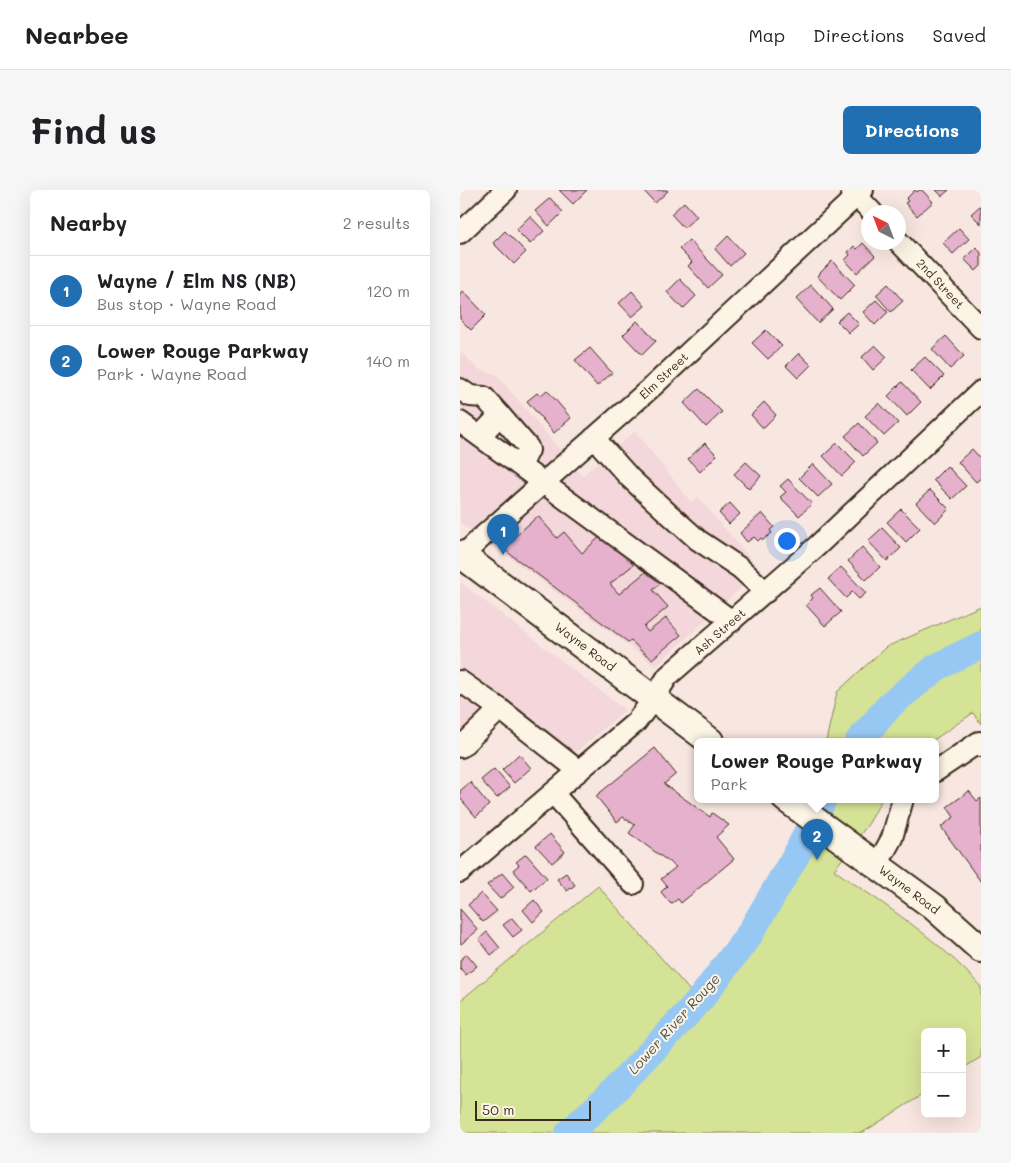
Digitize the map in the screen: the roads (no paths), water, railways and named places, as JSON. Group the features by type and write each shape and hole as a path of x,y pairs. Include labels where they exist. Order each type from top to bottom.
{"main road":[{"name":"Wayne Road","path":"461,556 706,738"},
{"name":"Wayne Road","path":"792,803 934,907 981,949"}],"street":[{"path":"460,233 506,190"},
{"path":"857,192 867,205"},
{"name":"Elm Street","path":"461,556 653,386 857,192"},
{"name":"2nd Street","path":"906,249 981,328"},
{"path":"460,389 470,396 484,398 528,448 529,450 521,466"},
{"name":"Ash Street","path":"460,872 636,722 668,676 824,540 981,391"},
{"path":"480,436 500,415"},
{"path":"460,422 732,621"},
{"path":"594,438 630,478 698,540 740,568 766,592"},
{"path":"460,681 579,771"},
{"path":"460,746 500,710"},
{"path":"939,770 978,742 981,746"},
{"path":"553,793 633,884"},
{"path":"877,865 892,838 902,803"}],"waterway":[{"name":"Lower River Rouge","path":"862,738 892,703 937,667 981,645"},
{"name":"Lower River Rouge","path":"569,1133 612,1093 699,1001 749,935 799,850 821,803"}],"place":[{"name":"Wayne / Elm NS (NB)","path":"503,555"},
{"name":"Lower Rouge Parkway","path":"817,860"}]}
